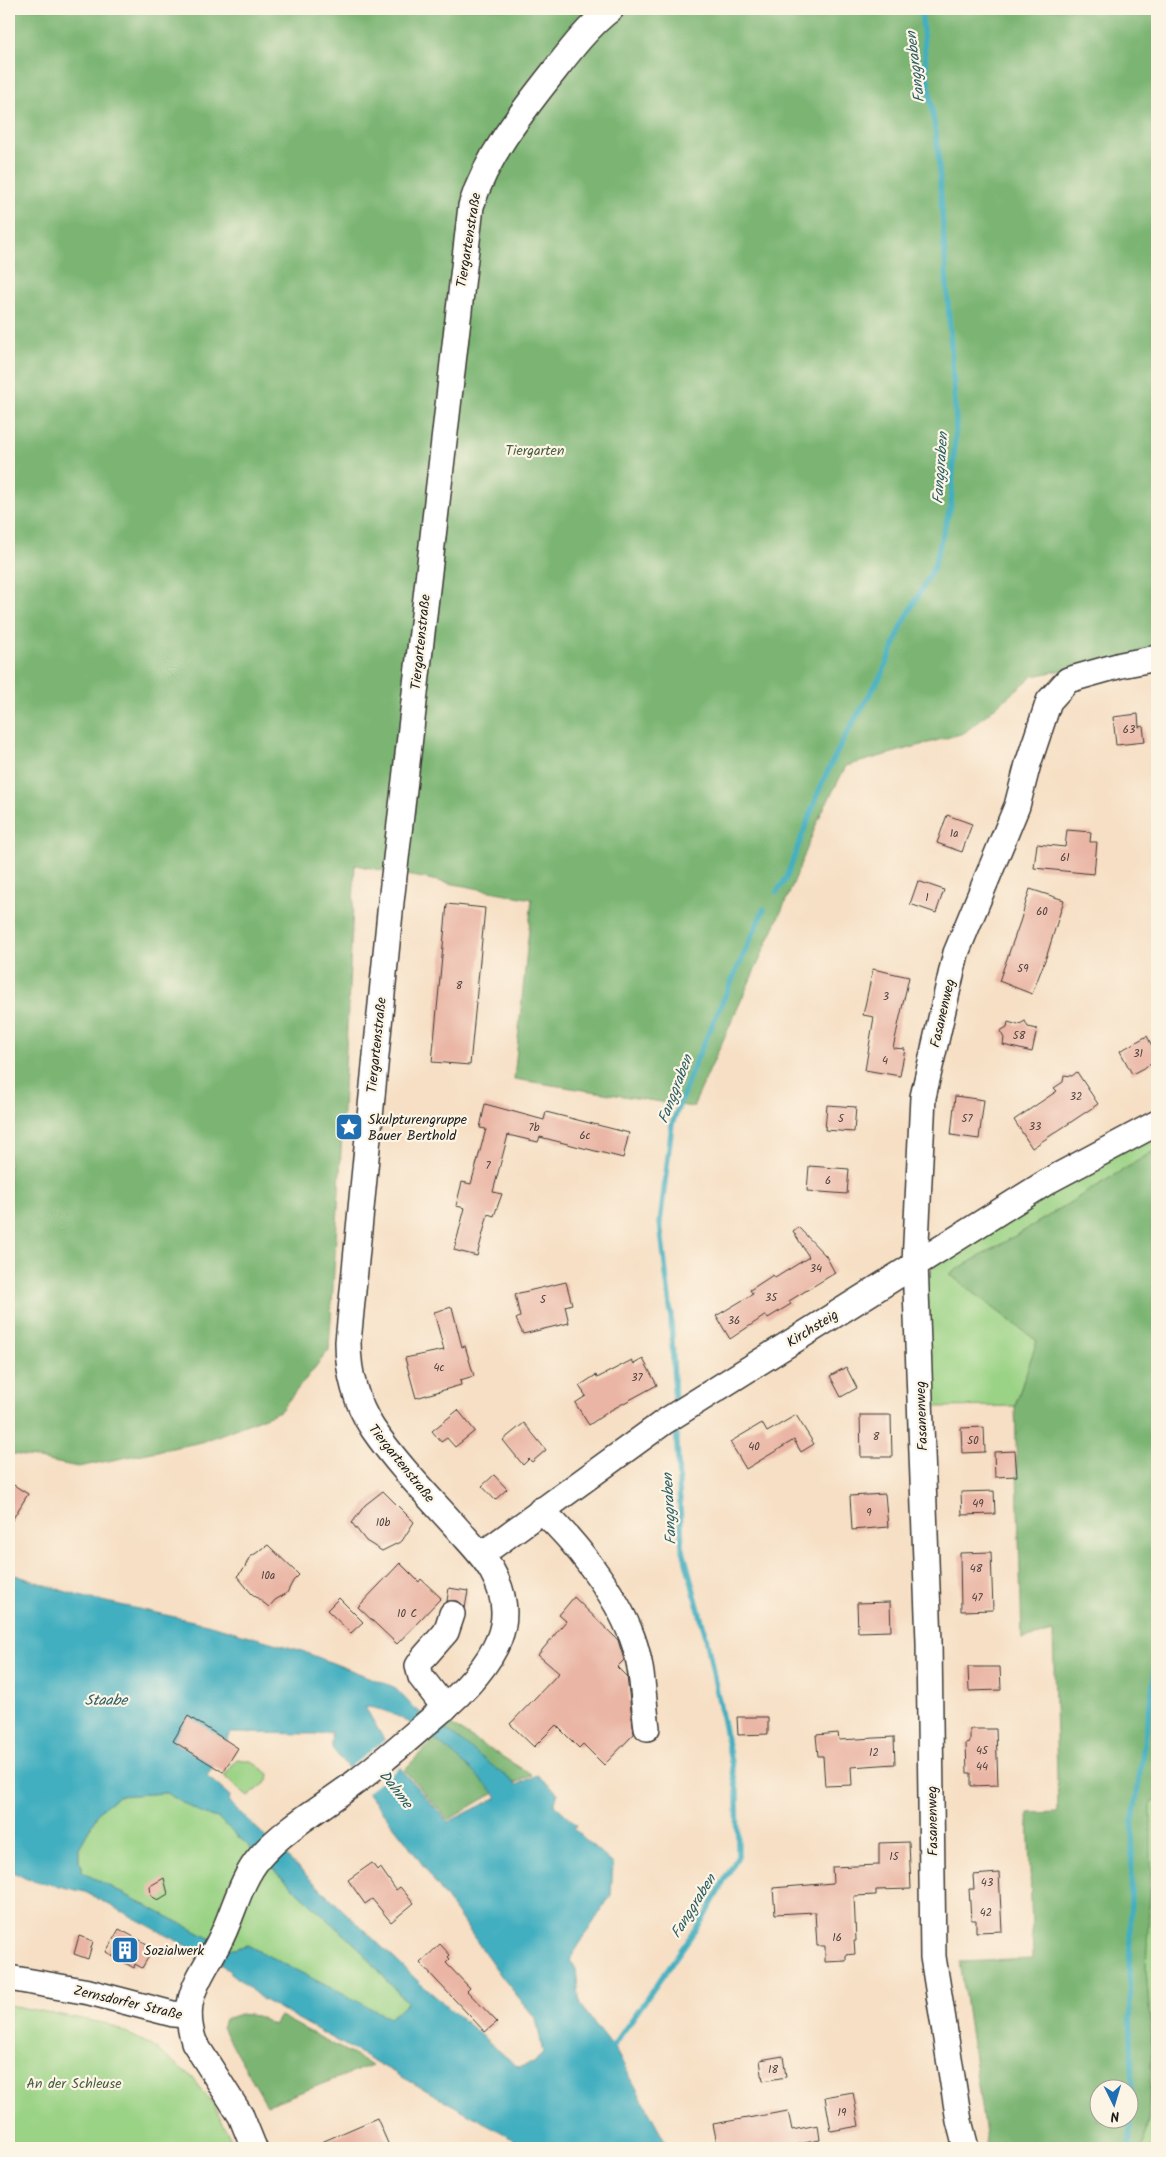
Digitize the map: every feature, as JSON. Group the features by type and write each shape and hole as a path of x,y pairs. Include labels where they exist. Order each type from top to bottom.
{"street":[{"name":"Tiergartenstraße","path":"188,2015 191,1992 223,1935 250,1873 266,1850 407,1741 440,1711 486,1663 500,1638 505,1613 502,1592 492,1570 481,1555 429,1498 374,1430 360,1403 351,1379 348,1342 391,902 471,206 478,183 487,166 523,111 585,33 611,9"},
{"name":"Fasanenweg","path":"966,2148 959,2121 933,1957 930,1642 924,1552 918,1299 915,1263 923,1097 956,953 1017,806 1048,701 1068,680 1121,665 1157,658"},
{"name":"Kirchsteig","path":"481,1555 664,1422 1050,1180 1157,1123"},
{"path":"541,1510 568,1535 623,1616 640,1665 647,1728"},
{"path":"440,1711 421,1676 418,1666 446,1632 452,1614"},
{"name":"Zernsdorfer Straße","path":"9,1978 89,1992 173,2014 188,2015 194,2042 241,2116 254,2148"}],"green space":[{"name":"Tiergarten","path":"9,9 1157,9 1157,651 1033,676 964,733 846,766 818,820 789,894 693,1107 514,1079 532,899 355,865 329,1350 280,1411 202,1442 78,1467 9,1453"},
{"path":"1157,1131 1157,1149 1022,1232 949,1274 1037,1341 1015,1406 929,1407 926,1275 943,1258 1084,1170"},
{"path":"1157,1149 1157,1799 1151,1803 1151,1866 1146,1969 1152,2046 1148,2119 1143,2148 987,2148 960,1962 1033,1959 1028,1813 1058,1812 1053,1632 1022,1639 1015,1406 1037,1341 949,1274 1022,1232"},
{"path":"449,1724 532,1775 487,1797 448,1820 404,1770"},
{"path":"237,1759 251,1761 269,1774 268,1781 248,1797 224,1776"},
{"path":"166,1793 205,1815 218,1818 359,1948 407,2003 390,2019 247,1945 234,1949 228,1948 80,1871 82,1866 79,1861 79,1848 100,1810 118,1796"},
{"path":"1157,1799 1157,2148 1143,2148 1148,2119 1152,2046 1146,1969 1151,1802"},
{"name":"An der Schleuse","path":"9,2005 108,2024 151,2045 192,2077 214,2105 235,2148 9,2148"},
{"path":"240,2014 257,2016 274,2025 280,2016 372,2065 267,2105 222,2028 225,2019"}],"water":[{"path":"9,1573 79,1596 207,1624 302,1651 394,1687 415,1709 448,1731 517,1785 537,1775 558,1793 554,1804 577,1825 574,1829 613,1864 611,1895 570,1959 576,1969 580,2005 616,2051 669,2148 522,2148 512,2138 262,1999 222,1965 193,1949 85,1892 27,1879 9,1870","holes":["365,1707 382,1710 400,1717 418,1728 455,1756 498,1797 448,1822 403,1772","331,1732 332,1748 405,1840 502,1977 536,2019 543,2052 534,2063 518,2067 422,1985 229,1802 230,1796 207,1776 231,1733 318,1734","166,1793 205,1815 218,1818 359,1948 407,2003 390,2018 247,1945 234,1949 228,1948 80,1871 82,1866 79,1861 79,1848 100,1810 118,1796"]}],"pier":[{"path":"386,1739 402,1766 366,1793 347,1769"}],"building":[{"path":"1138,714 1139,727 1143,726 1145,742 1116,745 1113,717"},
{"path":"947,815 972,824 962,852 937,843"},
{"path":"1067,830 1091,832 1090,842 1097,842 1094,874 1034,868 1037,844 1065,847"},
{"path":"918,881 944,890 936,913 910,904"},
{"path":"1030,889 1064,900 1047,955 1032,994 999,981"},
{"path":"447,904 485,908 470,1065 432,1062"},
{"path":"873,969 909,977 893,1048 905,1049 900,1076 865,1070 874,1017 863,1015"},
{"path":"1025,1021 1028,1027 1037,1029 1032,1052 1003,1045 1004,1038 1000,1031 1007,1027 1008,1022 1018,1025"},
{"path":"1147,1036 1157,1056 1157,1061 1132,1074 1120,1051"},
{"path":"1077,1072 1098,1104 1032,1148 1014,1120 1057,1091 1054,1088 1063,1082 1064,1075 1072,1076"},
{"path":"955,1096 984,1100 979,1139 951,1135"},
{"path":"485,1104 544,1120 546,1112 629,1133 623,1158 540,1137 538,1142 508,1135 493,1192 502,1194 494,1216 488,1214 477,1256 454,1250 465,1208 456,1206 462,1182 471,1184 486,1129 480,1128"},
{"path":"827,1105 856,1107 854,1132 825,1130"},
{"path":"809,1166 849,1169 847,1194 807,1191"},
{"path":"798,1227 826,1256 835,1273 789,1301 791,1304 768,1318 766,1315 730,1339 716,1316 753,1294 750,1290 773,1275 775,1278 809,1257 793,1231"},
{"path":"566,1282 572,1304 565,1306 569,1323 523,1334 516,1319 520,1317 515,1294"},
{"path":"452,1307 462,1347 465,1346 474,1376 460,1380 461,1385 416,1398 405,1358 444,1350 434,1312"},
{"path":"643,1359 657,1385 611,1410 589,1425 575,1403 586,1396 579,1386 596,1375 597,1378 632,1360 634,1364"},
{"path":"846,1367 857,1388 841,1397 830,1376"},
{"path":"458,1410 475,1431 455,1447 447,1438 441,1442 432,1431"},
{"path":"796,1415 814,1444 801,1452 794,1440 746,1469 730,1442 762,1423 767,1432"},
{"path":"860,1415 891,1415 892,1457 861,1457"},
{"path":"524,1423 546,1450 532,1462 529,1459 523,1465 503,1440"},
{"path":"984,1427 985,1452 962,1453 961,1428"},
{"path":"1015,1451 1017,1476 995,1477 994,1452"},
{"path":"494,1475 507,1489 495,1500 482,1486"},
{"path":"9,1482 28,1494 9,1525"},
{"path":"383,1491 414,1522 402,1541 382,1551 366,1541 352,1523 365,1505"},
{"path":"994,1491 995,1514 962,1515 961,1492"},
{"path":"885,1494 888,1527 852,1530 850,1496"},
{"path":"268,1545 299,1575 293,1581 287,1593 275,1600 269,1607 251,1593 237,1576 244,1569 249,1558"},
{"path":"991,1552 993,1610 961,1611 960,1553"},
{"path":"400,1563 419,1582 421,1579 441,1598 397,1644 358,1607"},
{"path":"449,1588 468,1591 465,1608 457,1601 447,1601"},
{"path":"574,1597 618,1640 624,1660 617,1667 627,1677 634,1734 604,1765 583,1744 579,1748 556,1725 534,1747 510,1724 559,1673 538,1655 566,1621 559,1615"},
{"path":"339,1598 363,1622 351,1633 327,1610"},
{"path":"890,1602 891,1631 858,1632 857,1603"},
{"path":"968,1667 1000,1667 1001,1690 969,1691"},
{"path":"188,1716 238,1748 223,1772 173,1741"},
{"path":"737,1717 768,1717 768,1734 738,1735"},
{"path":"970,1729 996,1729 998,1785 971,1786 971,1773 967,1773 966,1743 970,1742"},
{"path":"838,1733 839,1740 894,1737 895,1764 851,1767 852,1785 825,1786 823,1756 818,1756 816,1735"},
{"path":"909,1842 911,1889 876,1890 876,1895 854,1896 855,1954 846,1955 846,1961 825,1962 825,1946 817,1946 815,1912 775,1914 773,1888 833,1883 832,1867 879,1865 879,1843"},
{"path":"372,1863 377,1870 380,1867 396,1890 400,1887 414,1903 391,1922 372,1899 365,1904 348,1880"},
{"path":"999,1873 1002,1931 976,1932 976,1920 971,1920 969,1889 974,1889 973,1875"},
{"path":"164,1878 168,1894 158,1900 151,1896 150,1886"},
{"name":"Sozialwerk","path":"119,1929 147,1944 145,1947 152,1951 142,1968 135,1964 134,1968 106,1952"},
{"path":"79,1936 93,1941 88,1959 74,1954"},
{"path":"440,1944 450,1955 448,1957 450,1959 446,1963 470,1988 467,1991 497,2022 485,2032 420,1963"},
{"path":"783,2056 786,2077 763,2081 760,2060"},
{"path":"853,2092 859,2126 831,2131 825,2097"},
{"path":"788,2111 792,2130 818,2125 820,2140 794,2145 795,2148 718,2148 713,2124"},
{"path":"377,2118 390,2148 308,2148"}],"waterway":[{"name":"Fanggraben","path":"777,892 786,878 822,783 844,738 883,672 903,623 933,569 951,505 956,422 938,151 926,65 921,9"},
{"name":"Fanggraben","path":"675,1406 671,1315 660,1223 672,1124 695,1063 764,909"},
{"name":"Fanggraben","path":"608,2053 703,1919 738,1856 737,1791 706,1637 682,1546 676,1423"},
{"path":"1129,2148 1132,2071 1129,1975 1133,1821 1157,1656"}],"place":[{"name":"Skulpturengruppe Bauer Berthold","path":"349,1127"},
{"name":"Sozialwerk","path":"125,1950"}],"water label":[{"name":"Staabe","path":"106,1700"},
{"name":"Dahme","path":"396,1789"}]}
